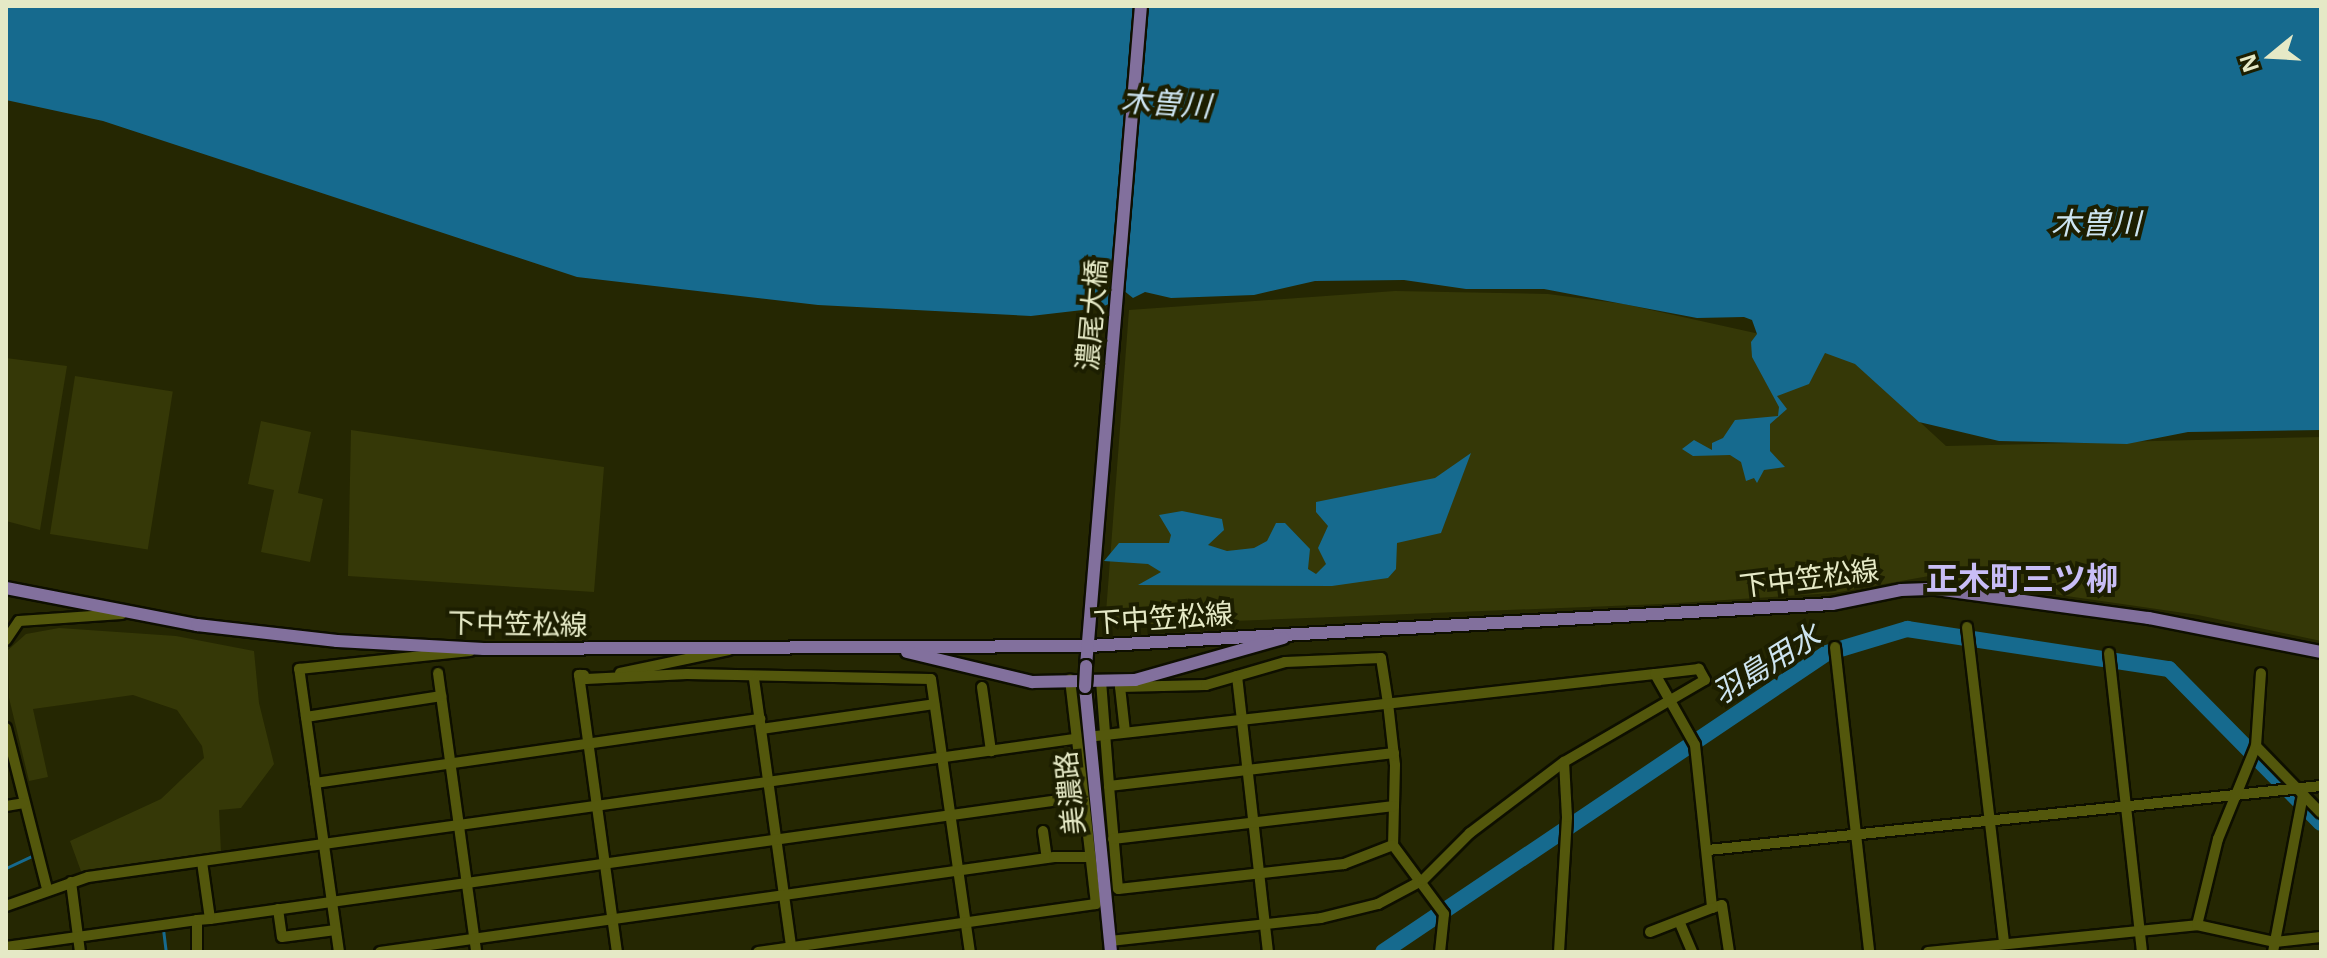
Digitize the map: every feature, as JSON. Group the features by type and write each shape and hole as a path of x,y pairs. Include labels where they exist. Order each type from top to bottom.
{"main road":[{"name":"濃尾大橋","path":"1089,628 1141,6"},
{"name":"下中笠松線","path":"6,588 122,614 337,641 484,649 1088,646 1832,604 1901,590 1936,589 2149,618 2321,652"},
{"name":"美濃路","path":"1089,628 1085,687 1101,904 1111,946"},
{"path":"874,647 1007,678 1101,681 1172,672 1305,632"}],"street":[{"path":"6,640 19,621 122,614"},
{"path":"1967,627 1990,820 2000,948"},
{"path":"579,675 648,671 743,646"},
{"path":"339,952 299,669 308,665 350,666 484,649"},
{"path":"1836,653 1869,952"},
{"path":"2109,653 2142,952"},
{"path":"1125,732 1120,687 1206,685 1285,662 1381,658 1394,753 1393,845 1423,880 1441,909 1440,952"},
{"path":"1101,736 1699,669 1705,680 1564,762 1470,833 1423,880 1355,912 1111,946"},
{"path":"438,673 476,952"},
{"path":"2197,925 2218,839 2256,746 2261,673"},
{"path":"579,675 586,679 687,674 754,679 931,679 970,952"},
{"path":"1655,674 1692,740 1708,850 1712,908"},
{"path":"579,675 617,952"},
{"path":"1237,676 1268,952"},
{"path":"754,679 792,950"},
{"path":"1070,680 1080,797 1101,904"},
{"path":"758,952 792,950 1101,904 1117,899 1109,786 1101,736 1101,681"},
{"path":"982,687 991,751"},
{"path":"306,717 441,696"},
{"path":"315,783 588,744 934,704"},
{"path":"6,728 47,889"},
{"path":"6,906 71,882 768,780 1074,739"},
{"path":"2256,746 2321,813"},
{"path":"1109,786 1394,753"},
{"path":"1559,952 1567,817 1564,762"},
{"path":"1708,850 2237,791 2282,790 2301,795 2321,786"},
{"path":"2274,947 2301,795"},
{"path":"6,947 466,880 1080,797"},
{"path":"6,806 24,803"},
{"path":"1113,839 1394,806"},
{"path":"1043,831 1047,858"},
{"path":"1118,889 1344,864 1393,845"},
{"path":"380,952 1047,858 1090,857"},
{"path":"202,862 210,919"},
{"path":"71,882 80,952"},
{"path":"1650,932 1722,905 1729,952"},
{"path":"278,909 282,937 336,930"},
{"path":"197,920 197,952"},
{"path":"1679,921 1692,952"},
{"path":"1928,952 2000,948 2197,925 2274,947 2321,937"}],"shaded area":[{"path":"1395,291 1548,294 1624,304 1845,353 1946,446 2321,437 2321,641 2198,615 1929,576 1834,593 1662,604 1105,626 1129,310"},
{"path":"6,358 67,366 40,530 6,521"},
{"path":"75,376 173,391 148,550 50,534"},
{"path":"261,421 311,432 298,493 323,499 310,562 261,552 274,490 248,484"},
{"path":"351,430 604,467 594,592 348,576"},
{"path":"59,628 176,636 254,651 259,703 274,764 241,808 219,810 221,852 82,874 70,841 161,799 204,758 202,746 177,710 133,695 33,709 48,777 29,781 9,698 8,650 26,634"}],"water":[{"name":"木曽川","path":"6,6 2321,6 2321,430 2188,432 2127,444 1999,441 1919,422 1855,364 1825,353 1809,384 1777,396 1787,409 1770,424 1770,451 1785,467 1764,470 1757,483 1754,478 1746,481 1741,462 1730,455 1693,456 1682,449 1694,440 1712,450 1712,443 1723,438 1735,420 1778,416 1779,407 1752,357 1751,342 1757,334 1752,320 1744,317 1697,318 1544,289 1466,289 1404,280 1315,281 1254,295 1171,298 1145,292 1133,298 1123,290 1110,289 1113,302 1100,308 1031,316 818,305 577,277 103,121 6,100"},
{"path":"1471,453 1441,533 1397,543 1396,569 1388,578 1332,586 1138,585 1161,572 1148,564 1104,561 1119,543 1169,543 1171,535 1159,515 1182,511 1222,519 1224,530 1208,545 1227,551 1254,548 1267,541 1276,523 1285,523 1310,549 1308,569 1316,574 1326,564 1318,548 1328,526 1316,512 1316,502 1435,478"}],"waterway":[{"name":"羽島用水","path":"1383,952 1827,653 1907,629 2169,669 2321,823"},
{"path":"6,868 34,855"},
{"path":"163,929 166,952"}],"district":[{"name":"正木町三ツ柳","path":"2022,578"}]}
